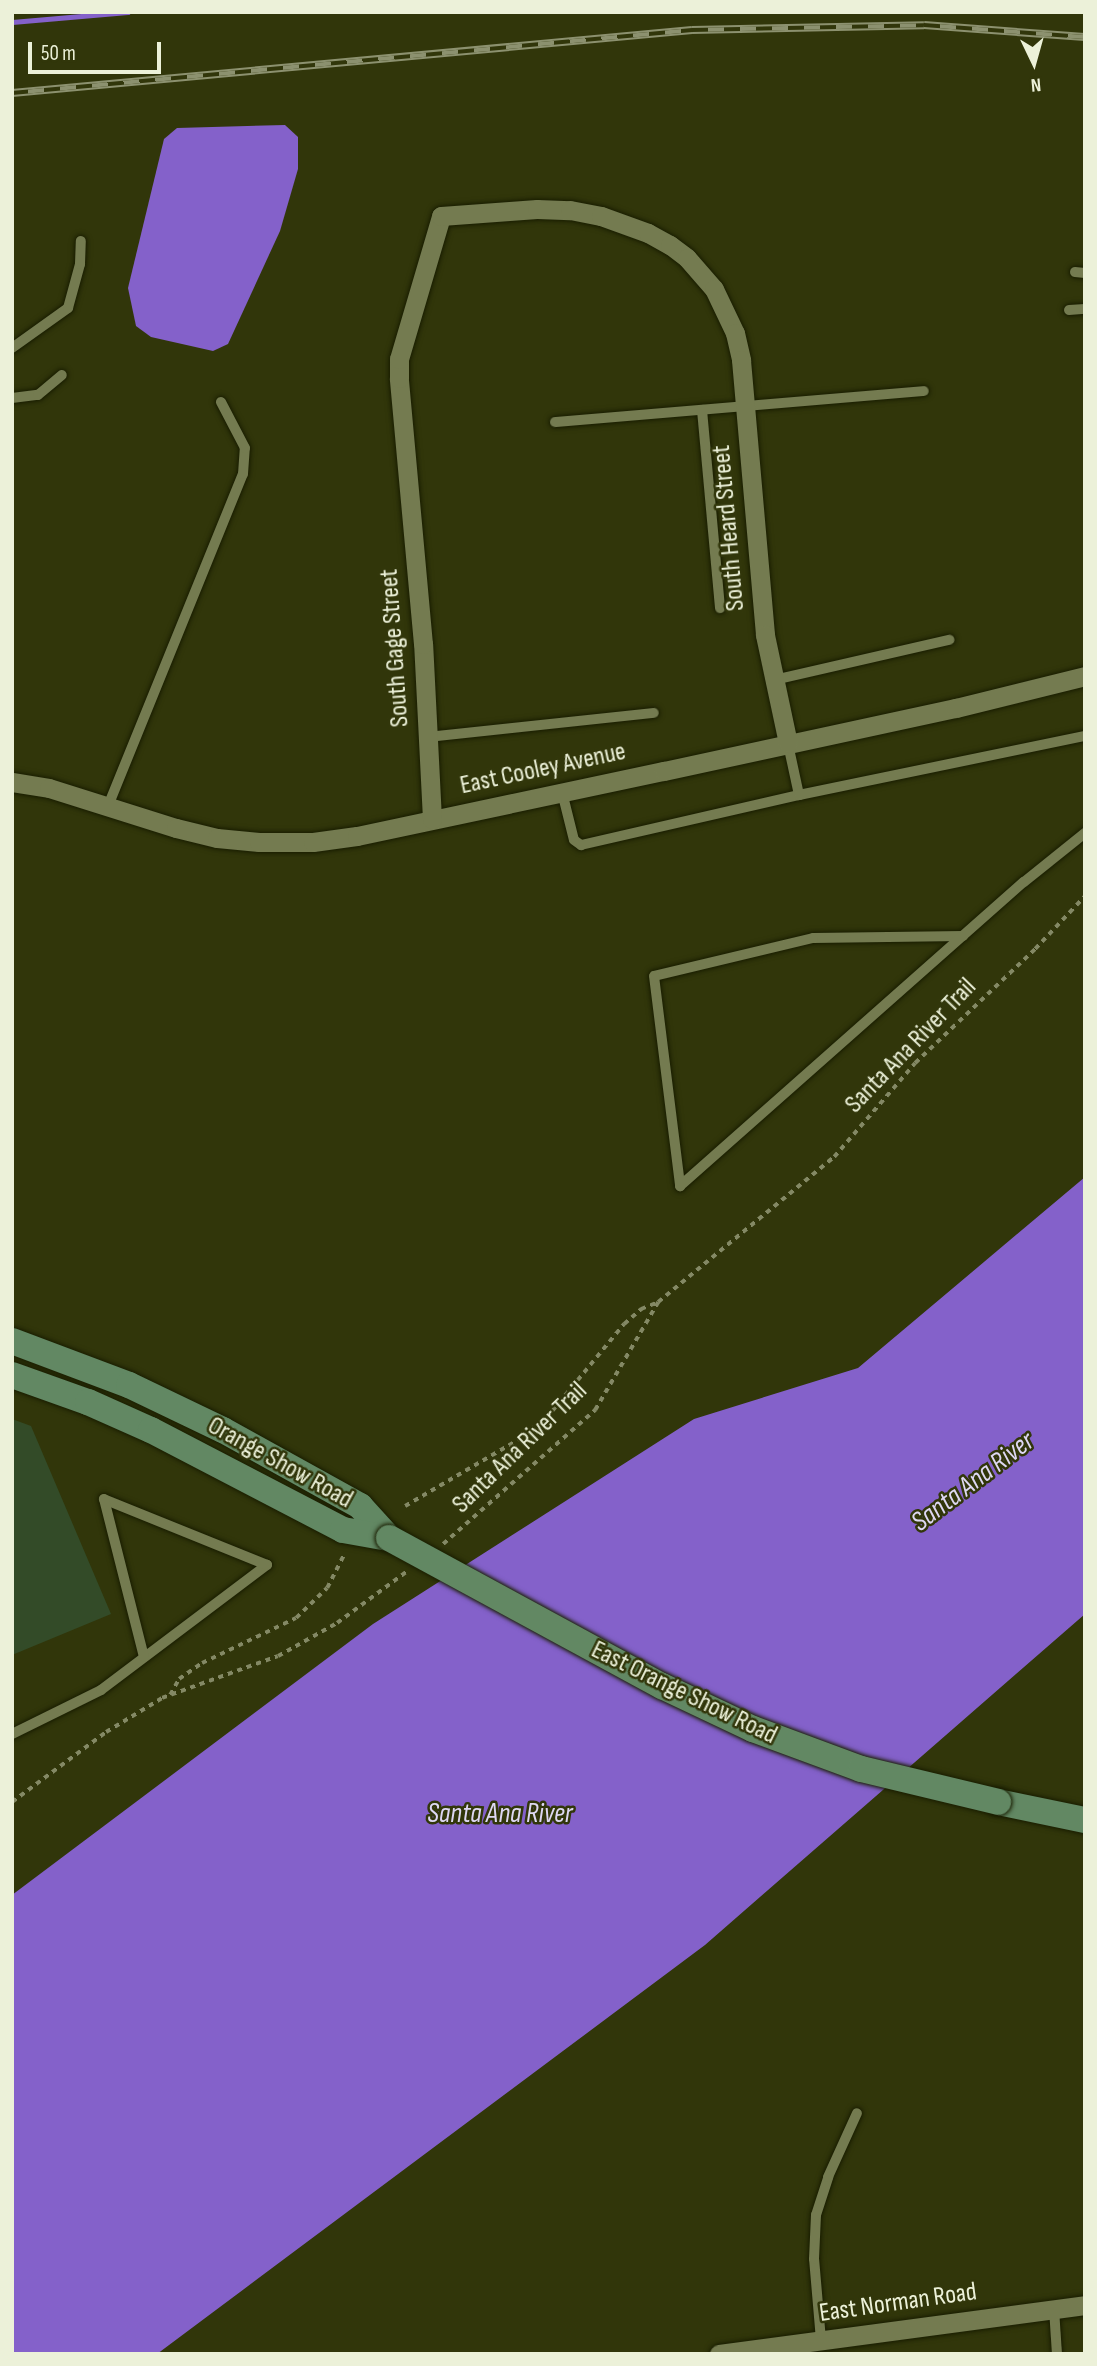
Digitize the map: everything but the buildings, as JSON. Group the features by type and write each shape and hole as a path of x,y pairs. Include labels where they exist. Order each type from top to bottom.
{"main road":[{"name":"Orange Show Road","path":"12,1341 129,1385 223,1430 360,1506 388,1538"},
{"name":"Orange Show Road","path":"12,1375 118,1416 343,1530 388,1538"},
{"path":"118,1416 129,1385"},
{"name":"East Orange Show Road","path":"388,1538 662,1686 753,1729 861,1769 1085,1820"},
{"name":"East Orange Show Road","path":"998,1802 1085,1800"}],"street":[{"name":"South Gage Street","path":"432,819 424,643 407,474 399,359 441,216 559,209 624,223 670,245 687,258 726,308"},
{"name":"South Heard Street","path":"726,308 741,360 765,635 788,743"},
{"name":"East Cooley Avenue","path":"12,782 49,788 176,828 259,842 335,839 956,708 1085,676"},
{"name":"East Norman Road","path":"719,2354 1085,2305"}],"lane":[{"path":"12,348 68,308 80,264 81,241"},
{"path":"1069,310 1085,309"},
{"path":"12,398 38,395 62,375"},
{"path":"555,422 745,407 850,395 924,391"},
{"path":"108,806 243,474 245,448 221,402"},
{"path":"702,410 720,608"},
{"path":"774,680 949,640"},
{"path":"428,737 654,713"},
{"path":"562,792 574,840 581,845 799,795 1085,736"},
{"path":"788,743 799,795"},
{"path":"963,936 813,938 654,976 680,1186 910,982 1085,833"},
{"path":"12,1734 101,1690 145,1657 267,1565 104,1499 145,1657"},
{"path":"821,2340 814,2259 816,2216 828,2178 857,2113"},
{"path":"1054,2309 1058,2354"}],"path":[{"name":"Santa Ana River Trail","path":"438,1548 595,1410 658,1302 834,1157 915,1063 1035,949 1085,896"},
{"path":"405,1506 523,1437 552,1411 624,1324 641,1309 658,1302"},
{"path":"169,1696 179,1679 201,1663 296,1618 327,1588 344,1554"},
{"path":"12,1802 106,1732 169,1696 278,1656 337,1623 416,1564"}],"water":[{"path":"285,125 298,137 298,169 280,231 228,344 213,351 151,337 136,326 128,288 164,139 177,128"},
{"name":"Santa Ana River","path":"1085,1177 1085,1614 705,1945 157,2354 12,2354 12,1895 373,1624 694,1419 858,1368"}],"waterway":[{"path":"12,22 128,12"}],"railway":[{"path":"12,93 692,30 924,25 1085,37"}]}
